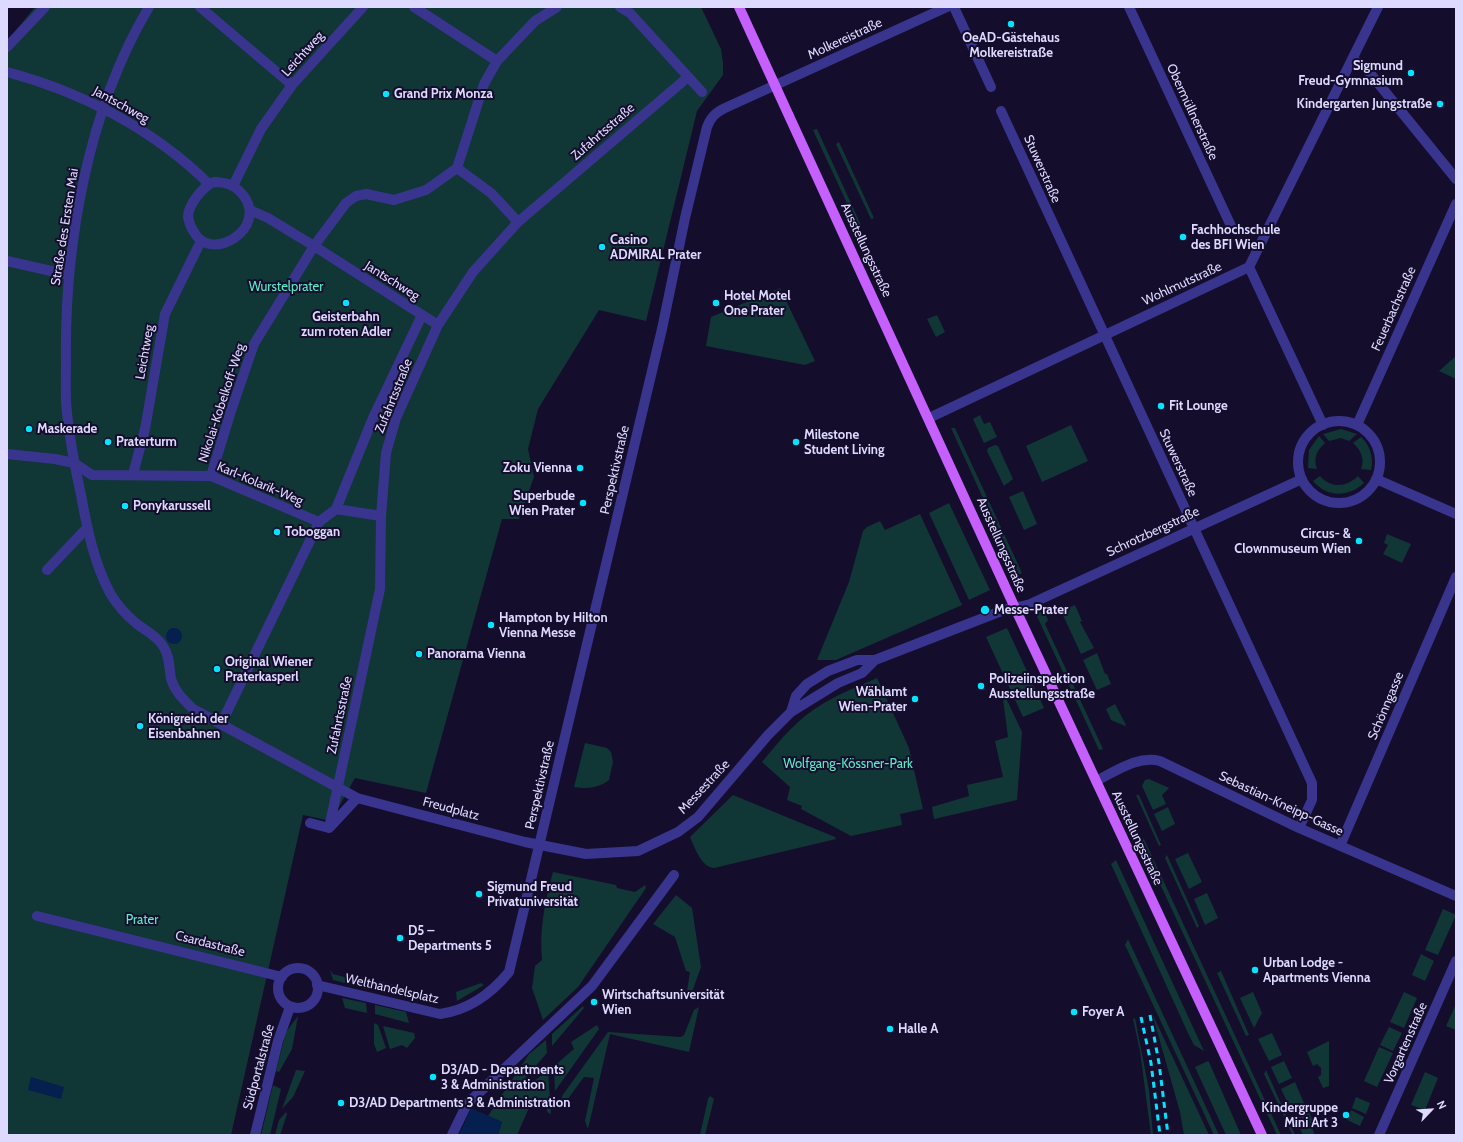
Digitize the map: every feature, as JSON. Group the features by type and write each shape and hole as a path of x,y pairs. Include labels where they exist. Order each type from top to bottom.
{"main road":[{"name":"Ausstellungsstraße","path":"739,7 1015,608 1024,623 1096,781 1262,1135"}],"street":[{"path":"7,47 45,7"},
{"name":"Straße des Ersten Mai","path":"87,528 74,463 67,411 65,332 69,275 89,156 102,107 130,38 149,7"},
{"path":"200,7 292,85"},
{"name":"Leichtweg","path":"233,186 261,129 292,85 363,7"},
{"path":"414,7 497,61"},
{"path":"518,222 491,192 457,168 484,84 497,61 535,21 557,7"},
{"path":"620,7 630,13 702,92"},
{"name":"Molkereistraße","path":"725,108 946,7"},
{"path":"954,7 991,87"},
{"name":"Obermüllnerstraße","path":"1129,7 1232,228"},
{"path":"1323,425 1249,267 1378,7"},
{"path":"1352,59 1365,67 1456,179"},
{"name":"Jantschweg","path":"7,72 44,82 102,107 153,138 198,173 209,184"},
{"name":"Zufahrtsstraße","path":"330,828 380,589 382,516 386,453 396,418 438,325 473,272 518,222 688,77"},
{"name":"Perspektivstraße","path":"539,844 662,329 684,218 710,118 725,108"},
{"name":"Stuwerstraße","path":"1001,111 1312,783 1312,800 1299,828"},
{"name":"Nikolai-Kobelkoff-Weg","path":"211,476 254,344 314,246 346,203 356,196 366,194 394,200 426,190 457,168"},
{"path":"223,182 233,186 246,199 250,210 246,226 234,238 218,244 201,241 194,234 188,217 192,205 209,184 223,182"},
{"name":"Feuerbachstraße","path":"1357,425 1456,204"},
{"name":"Jantschweg","path":"250,210 268,218 314,246 438,325"},
{"name":"Leichtweg","path":"133,474 145,429 165,314 201,241"},
{"path":"7,261 69,275"},
{"name":"Wohlmutstraße","path":"929,418 1249,267"},
{"path":"221,724 319,522 336,509 373,418 422,315"},
{"path":"1338,421 1357,425 1369,434 1377,447 1380,463 1376,479 1364,495 1350,501 1343,503 1320,498 1302,479 1299,463 1302,445 1310,434 1323,425 1338,421"},
{"name":"Karl-Kolarik-Weg","path":"7,454 55,458 74,463 92,475 133,474 211,476 319,522"},
{"name":"Schrotzbergstraße","path":"875,660 1004,610 1028,605 1302,479"},
{"path":"1376,479 1456,514"},
{"path":"336,509 382,516"},
{"path":"47,570 87,528 101,574 118,605 132,620 163,645 167,652 173,682 179,695 193,708 338,786 357,798 330,828 310,823"},
{"name":"Schönngasse","path":"1340,846 1456,577"},
{"name":"Messestraße","path":"539,844 586,854 638,851 678,832 698,817 768,735 791,712 796,696 807,684 828,672 857,660 875,660"},
{"path":"791,712 838,683 862,673 875,660"},
{"name":"Sebastian-Kneipp-Gasse","path":"1096,781 1144,759 1160,761 1299,828 1456,896"},
{"name":"Freudplatz","path":"357,798 539,844"},
{"name":"Welthandelsplatz","path":"317,985 440,1014 453,1012 476,1003 497,986 509,972 539,844"},
{"path":"452,1135 467,1104 610,970 674,875"},
{"name":"Csardastraße","path":"37,916 282,977"},
{"name":"Vorgartenstraße","path":"1379,1135 1456,962"},
{"path":"301,969 313,976 317,985 316,996 312,1002 302,1008 290,1007 281,999 278,988 282,977 291,970 301,969"},
{"name":"Südportalstraße","path":"256,1135 278,1041 290,1007"}],"green space":[{"name":"Wurstelprater","path":"35,7 701,7 721,49 723,75 697,111 646,321 599,310 538,409 528,449 534,477 519,519 502,519 426,793 355,778 331,821 303,815 231,1135 7,1135 7,41"},
{"path":"817,129 861,225 858,227 813,130"},
{"path":"839,142 874,218 871,219 836,144"},
{"path":"780,288 815,361 805,365 706,346 711,317"},
{"path":"937,315 945,332 936,337 927,319"},
{"path":"1456,356 1456,379 1439,371"},
{"path":"980,415 984,424 990,422 997,437 984,443 973,419"},
{"path":"1071,425 1088,461 1042,482 1026,446"},
{"path":"951,428 955,428 1022,573 1018,575"},
{"path":"1341,429 1357,434 1349,441 1341,438 1329,441 1323,434"},
{"path":"1319,436 1325,443 1316,454 1315,461 1317,469 1308,468 1309,450"},
{"path":"1361,437 1367,444 1370,452 1372,461 1371,470 1361,469 1363,462 1362,455 1353,443"},
{"path":"995,445 998,446 1013,479 1004,486 987,451 988,448"},
{"path":"1320,476 1324,480 1334,485 1344,484 1354,480 1358,476 1364,483 1352,491 1338,494 1331,493 1319,487 1313,481"},
{"path":"1023,491 1037,524 1024,530 1009,497"},
{"path":"949,503 990,590 969,600 929,513"},
{"path":"920,514 962,605 836,660 817,660 849,582 863,531 867,527 880,521 885,530"},
{"path":"1387,534 1411,544 1402,563 1383,554 1388,545 1384,543"},
{"path":"1075,605 1082,621 1080,622 1094,648 1081,654 1061,611"},
{"path":"1040,610 1044,611 1048,620 1045,624 1103,749 1099,750 1036,614"},
{"path":"1007,628 1044,708 1023,717 986,637"},
{"path":"1097,653 1105,674 1107,674 1111,684 1097,690 1083,660"},
{"name":"Wolfgang-Kössner-Park","path":"877,678 909,748 923,809 900,814 902,825 851,836 801,809 802,806 787,800 790,787 762,762 790,730 806,715 837,696"},
{"path":"1006,698 1022,732 1017,800 934,819 932,807 969,796 967,785 1003,777 995,741 1008,737 1003,699"},
{"path":"1115,704 1126,725 1125,726 1111,720 1106,709"},
{"path":"585,743 607,748 611,752 613,762 609,780 601,785 593,787 574,787"},
{"path":"1149,779 1169,788 1162,795 1166,804 1153,810 1142,786 1145,780"},
{"path":"733,795 835,837 836,839 714,868 709,867 702,861 690,837"},
{"path":"1136,795 1139,795 1161,845 1159,846"},
{"path":"1168,807 1175,824 1162,831 1154,814"},
{"path":"1144,839 1281,1135 1277,1135 1140,841"},
{"path":"1188,853 1202,882 1189,889 1175,859"},
{"path":"1167,855 1199,926 1197,928 1165,858"},
{"path":"1116,860 1204,1051 1194,1045 1188,1033 1111,864"},
{"path":"553,872 616,885 617,888 635,892 645,885 646,888 578,987 543,1020 532,988 535,966 542,960 541,938 543,916"},
{"path":"1207,893 1218,918 1205,925 1194,899"},
{"path":"676,895 692,908 701,967 691,995 687,991 690,972 686,971 675,937 653,924"},
{"path":"1443,909 1456,915 1438,955 1425,950"},
{"path":"1128,939 1219,1135 1214,1135 1125,945"},
{"path":"1421,954 1434,961 1425,981 1412,975"},
{"path":"330,970 333,974 359,981 360,977 366,978 366,988 333,980"},
{"path":"1221,971 1249,1035 1246,1036 1217,973"},
{"path":"379,981 419,992 415,999 377,990"},
{"path":"481,983 484,985 457,1001 456,992"},
{"path":"1253,992 1262,1013 1254,1028 1240,998"},
{"path":"1404,992 1417,998 1404,1028 1390,1022"},
{"path":"342,998 366,1003 367,1013 345,1008"},
{"path":"1456,1004 1456,1030 1446,1026"},
{"path":"375,1005 406,1012 409,1023 375,1014"},
{"path":"583,1006 584,1008 552,1046 552,1034"},
{"path":"699,1007 689,1052 610,1034 588,1129 585,1121 594,1078 584,1077 562,1107 562,1096 608,1032 681,1037 684,1035 694,1010"},
{"path":"1152,1013 1209,1135 1184,1135 1180,1112"},
{"path":"298,1016 292,1049 279,1072 276,1071 286,1032"},
{"path":"1135,1018 1149,1090 1153,1135 1151,1135 1140,1051 1133,1019"},
{"path":"374,1023 378,1025 386,1048 377,1052 374,1044"},
{"path":"597,1025 599,1029 555,1091 554,1066 574,1049 571,1042"},
{"path":"383,1026 414,1033 415,1038 407,1048 402,1045 390,1049"},
{"path":"1389,1027 1402,1033 1393,1051 1380,1045"},
{"path":"1272,1033 1282,1055 1269,1061 1258,1039"},
{"path":"546,1040 547,1053 525,1078 531,1083 548,1071 551,1114 547,1112 547,1108 532,1101 517,1135 498,1135 502,1122 488,1116 529,1054"},
{"path":"1329,1041 1329,1086 1323,1088 1318,1077 1321,1075 1321,1068 1317,1064 1313,1066 1307,1052"},
{"path":"1379,1047 1393,1053 1377,1087 1364,1081"},
{"path":"1208,1061 1241,1135 1226,1135 1195,1067"},
{"path":"1284,1061 1292,1078 1279,1084 1271,1067"},
{"path":"296,1070 305,1071 293,1097 282,1109"},
{"path":"1266,1070 1295,1135 1292,1134 1264,1074"},
{"path":"1425,1072 1438,1078 1425,1110 1411,1105"},
{"path":"1295,1082 1306,1108 1293,1114 1281,1089"},
{"path":"273,1085 281,1089 270,1135 261,1135"},
{"path":"710,1096 714,1099 705,1135 700,1135 708,1099"},
{"path":"1356,1097 1370,1103 1366,1114 1352,1108"},
{"path":"1351,1110 1364,1117 1360,1126 1347,1120"},
{"path":"286,1112 287,1114 280,1135 275,1135 279,1120"},
{"path":"1309,1112 1315,1126 1312,1128 1315,1135 1303,1135 1295,1119"}],"water":[{"path":"174,628 180,630 182,636 180,642 174,644 168,642 166,636 168,630"},
{"path":"31,1077 64,1087 61,1099 28,1090"},
{"path":"471,1108 502,1122 498,1135 459,1135"}],"railway":[{"path":"1150,1015 1159,1063 1168,1135"},
{"path":"1141,1017 1151,1063 1160,1135"}],"place":[{"name":"OeAD-Gästehaus Molkereistraße","path":"1011,24"},
{"name":"Sigmund Freud-Gymnasium","path":"1411,73"},
{"name":"Grand Prix Monza","path":"386,94"},
{"name":"Kindergarten Jungstraße","path":"1440,104"},
{"name":"Fachhochschule des BFI Wien","path":"1183,237"},
{"name":"Casino ADMIRAL Prater","path":"602,247"},
{"name":"Geisterbahn zum roten Adler","path":"346,303"},
{"name":"Hotel Motel One Prater","path":"716,303"},
{"name":"Fit Lounge","path":"1161,406"},
{"name":"Maskerade","path":"29,429"},
{"name":"Praterturm","path":"108,442"},
{"name":"Milestone Student Living","path":"796,442"},
{"name":"Zoku Vienna","path":"580,468"},
{"name":"Superbude Wien Prater","path":"583,503"},
{"name":"Ponykarussell","path":"125,506"},
{"name":"Toboggan","path":"277,532"},
{"name":"Circus- & Clownmuseum Wien","path":"1359,541"},
{"name":"Messe-Prater","path":"985,610"},
{"name":"Hampton by Hilton Vienna Messe","path":"491,625"},
{"name":"Panorama Vienna","path":"419,654"},
{"name":"Original Wiener Praterkasperl","path":"217,669"},
{"name":"Polizeiinspektion Ausstellungsstraße","path":"981,686"},
{"name":"Wählamt Wien-Prater","path":"915,699"},
{"name":"Königreich der Eisenbahnen","path":"140,726"},
{"name":"Sigmund Freud Privatuniversität","path":"479,894"},
{"name":"D5 – Departments 5","path":"400,938"},
{"name":"Urban Lodge - Apartments Vienna","path":"1255,970"},
{"name":"Wirtschaftsuniversität Wien","path":"594,1002"},
{"name":"Foyer A","path":"1074,1012"},
{"name":"Halle A","path":"890,1029"},
{"name":"D3/AD - Departments 3 & Administration","path":"433,1077"},
{"name":"D3/AD Departments 3 & Administration","path":"341,1103"},
{"name":"Kindergruppe Mini Art 3","path":"1346,1115"}],"park label":[{"name":"Prater","path":"142,920"}]}
